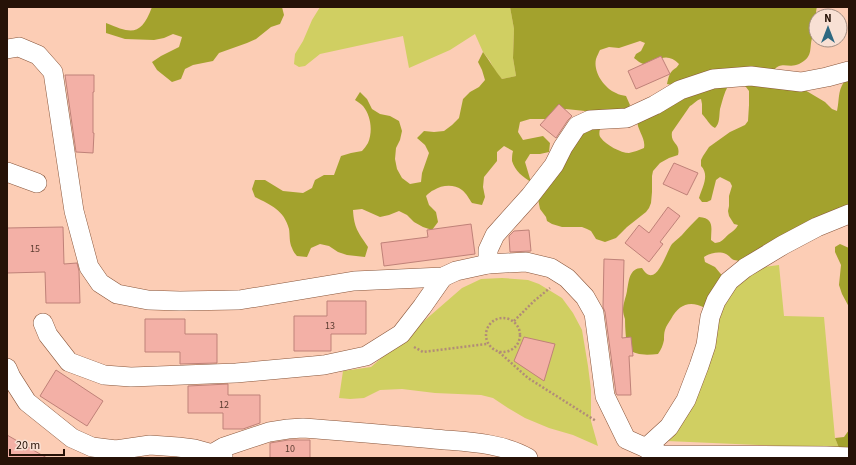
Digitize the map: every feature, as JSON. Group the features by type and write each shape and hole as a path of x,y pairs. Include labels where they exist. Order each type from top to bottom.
{"street":[{"path":"7,49 19,47 38,55 52,72 74,211 89,267 100,283 117,294 148,300 239,300 354,281 443,277 456,271 488,264 526,262 551,268 567,278 585,297 594,313 605,396 626,439 656,454 849,457"},
{"path":"488,264 488,250 495,235 530,196 554,165 563,146 577,126 590,120 627,118 680,90 713,79 751,76 801,82 849,71"},
{"path":"7,172 37,183"},
{"path":"656,454 669,427 686,400 706,345 710,317 716,301 729,281 745,268 783,245 817,227 849,214"},
{"path":"43,323 48,336 69,362 104,375 131,376 236,373 324,365 366,356 401,334 443,277"},
{"path":"7,368 27,402 72,438 92,447 116,450 150,445 194,449 220,456 224,448 270,432 303,428 492,445 511,449 528,458"}],"path":[{"path":"514,321 534,301 556,283 567,278"},
{"path":"496,319 510,319 514,321 520,330 518,344 513,350 506,353 492,349 487,344 485,337 486,329 490,323 496,319"},
{"path":"401,334 409,343 423,352 487,344"},
{"path":"499,352 528,378 600,423"}],"shaded area":[{"path":"152,7 282,7 284,15 280,24 271,27 256,39 219,53 213,61 193,65 185,69 181,79 172,82 157,70 152,62 179,47 182,37 173,34 154,40 125,39 106,33 106,23 129,30 139,28 144,23"},
{"path":"320,7 510,7 514,29 513,58 516,76 502,79 483,52 475,34 450,50 409,68 403,36 320,54 305,66 299,67 294,64 295,54"},
{"path":"510,7 817,7 808,8 808,48 811,48 807,58 799,64 792,66 782,65 773,71 825,102 832,109 837,111 841,87 846,79 849,79 849,220 745,261 734,260 726,254 720,253 715,253 704,257 705,262 715,267 725,279 705,308 694,304 681,307 674,314 666,327 663,344 658,354 646,355 630,351 627,348 623,308 629,279 634,270 642,268 647,274 652,275 656,273 672,244 699,217 708,219 710,222 711,240 715,243 723,240 738,225 734,224 728,211 729,196 732,186 730,182 720,177 716,180 711,200 702,202 699,198 705,177 704,170 701,166 701,160 709,147 730,132 745,125 748,121 749,105 749,91 746,87 742,84 728,86 720,109 719,122 715,128 702,114 701,99 690,106 672,132 673,139 679,151 678,155 660,163 653,171 651,203 649,208 616,238 605,242 596,239 591,231 582,227 562,227 552,224 547,221 540,209 538,199 574,138 597,125 600,129 600,137 603,141 622,152 635,152 644,148 644,141 637,124 637,120 672,85 667,84 669,77 671,72 679,64 670,58 661,58 650,64 641,63 634,58 636,54 641,51 645,43 640,41 619,48 609,47 600,50 596,59 596,69 600,79 612,91 626,96 630,105 625,114 566,109 557,113 550,119 530,119 520,122 518,132 523,140 543,136 550,143 549,152 530,154 525,162 531,182 517,171 512,161 513,151 504,146 497,152 497,161 484,177 483,187 485,197 482,205 472,203 467,195 459,188 444,186 433,190 426,196 429,205 436,212 438,222 432,230 414,222 407,215 399,211 380,217 362,209 353,210 357,230 368,247 365,257 347,255 338,252 329,246 320,244 311,248 307,257 297,256 291,246 289,229 284,217 276,209 255,197 252,189 255,180 265,180 283,191 303,193 312,188 315,180 324,175 334,175 341,156 362,151 370,138 371,129 368,114 363,106 355,100 360,92 367,99 372,109 380,114 390,116 399,121 402,131 396,148 395,159 397,169 402,178 410,184 421,182 422,173 429,153 425,145 417,138 424,131 444,131 459,118 463,99 470,92 479,87 485,80 478,62 483,52 502,79 516,76 513,58 514,29"},
{"path":"840,244 849,248 849,307 839,285 841,265 835,252 835,247"},
{"path":"779,265 784,316 824,317 835,438 839,448 667,441 723,299 757,268"},
{"path":"502,278 528,280 539,284 562,298 573,313 582,330 591,390 591,421 598,446 573,435 549,428 525,418 493,398 481,395 435,393 402,389 380,390 364,398 339,398 343,371 371,367 462,288 481,279"},
{"path":"849,430 849,451 839,448 835,438 844,437"}],"building":[{"path":"661,56 670,74 636,89 628,71"},
{"path":"65,75 94,75 93,153 76,152"},
{"path":"559,104 572,116 556,138 540,125"},
{"path":"674,163 698,173 687,195 663,184"},
{"path":"668,207 680,216 660,242 663,244 649,262 625,243 639,225 649,233"},
{"path":"471,224 475,254 384,266 381,243 428,237 427,230"},
{"path":"63,227 64,264 77,263 79,271 80,303 46,303 45,272 7,273 7,228"},
{"path":"529,230 531,251 510,252 509,236 514,231"},
{"path":"604,259 624,260 622,338 631,337 633,356 629,356 631,395 617,395 616,393 605,312 603,307"},
{"path":"327,301 366,301 366,334 331,334 331,351 294,351 294,316 327,316"},
{"path":"145,319 185,319 185,334 217,334 217,363 180,364 180,352 145,352"},
{"path":"524,337 555,344 544,381 514,361"},
{"path":"56,370 103,401 87,426 40,396"},
{"path":"228,384 228,395 260,395 260,423 243,429 223,429 223,413 188,413 188,386"},
{"path":"7,435 47,458 7,458"},
{"path":"288,440 310,440 310,458 270,458 270,443"}]}
